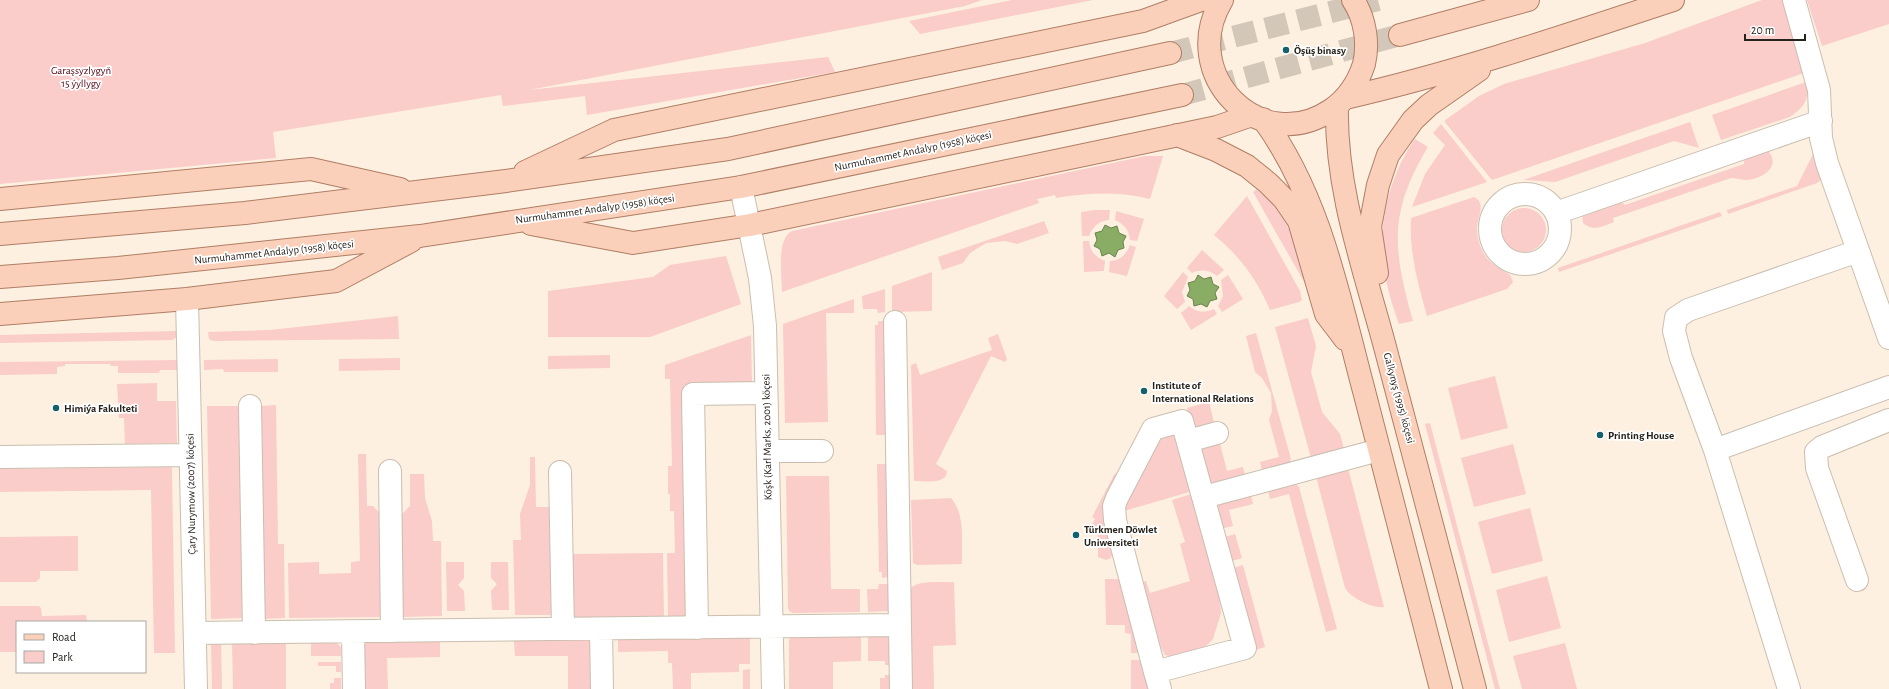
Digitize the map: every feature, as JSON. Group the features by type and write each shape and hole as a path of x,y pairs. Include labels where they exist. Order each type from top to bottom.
{"main road":[{"path":"1143,21 1170,0"},
{"path":"506,181 614,130 1143,21 1201,0"},
{"path":"1222,0 1216,9 1209,30 1208,52 1214,74 1226,94 1234,102 1257,117 1289,159 1318,226 1353,351 1441,689"},
{"path":"1341,102 1358,80 1366,52 1364,24 1352,0"},
{"path":"1400,35 1528,0"},
{"path":"514,221 633,244 750,225 1217,127 1257,117 1285,123 1296,123 1318,117 1341,102 1496,58 1673,0"},
{"path":"0,234 245,213 506,181 728,149 1170,53"},
{"path":"1385,346 1384,299 1375,262 1370,227 1378,185 1388,155 1409,126 1429,105 1496,58"},
{"name":"Nurmuhammet Andalyp (1958) köçesi","path":"0,277 118,268 420,236 741,187 1182,94"},
{"name":"Galkynyş (1995) köçesi","path":"1341,102 1337,137 1343,185 1353,234 1385,346 1475,689"},
{"path":"1177,135 1216,150 1247,166 1268,183 1284,199 1299,221 1326,314 1353,351"},
{"path":"0,199 151,186 311,168 415,193"},
{"path":"0,314 187,299 336,281 420,236"}],"street":[{"path":"1794,0 1819,90 1821,138 1827,163 1889,338"},
{"path":"1556,213 1821,121"},
{"name":"Köşk (Karl Marks, 2001) köçesi","path":"741,187 760,278 763,308 768,451 773,689"},
{"path":"1789,689 1715,450 1680,358 1674,330 1676,318 1688,310 1858,251"},
{"name":"Çary Nurymow (2007) köçesi","path":"187,299 196,689"},
{"path":"895,322 900,689"},
{"path":"1715,450 1889,387"},
{"path":"697,628 693,394 766,393"},
{"path":"250,406 254,633"},
{"path":"1857,580 1817,468 1816,452 1822,447 1889,420"},
{"path":"1182,421 1188,441 1245,648 1158,680 1115,520 1114,506 1153,429 1182,421"},
{"path":"1188,441 1217,433"},
{"path":"1204,497 1379,450"},
{"path":"768,451 822,451"},
{"path":"0,458 190,455"},
{"path":"390,470 392,631"},
{"path":"560,472 563,629"},
{"path":"195,633 899,625"},
{"path":"601,629 602,689"},
{"path":"353,632 354,689"}],"green space":[{"name":"Garaşsyzlygyň 15 ýyllygy","path":"0,0 982,0 965,6 529,90 828,57 835,72 587,115 585,96 503,106 501,95 273,132 276,158 0,184"},
{"path":"1012,0 1093,0 920,34 909,21"},
{"path":"1762,0 1782,0 1804,73 1492,180 1444,121 1479,96 1504,84 1645,43"},
{"path":"1807,0 1889,0 1889,24 1822,46"},
{"path":"1806,82 1807,94 1805,102 1799,110 1790,117 1721,140 1712,115"},
{"path":"1690,122 1699,148 1674,141 1555,182 1523,180"},
{"path":"1441,124 1487,182 1412,207 1425,174 1445,145 1433,133"},
{"path":"1415,139 1428,147 1406,192 1400,212 1398,232 1398,252 1401,273 1413,321 1399,324 1386,280 1383,262 1383,225 1386,206 1397,171"},
{"path":"1766,149 1773,160 1772,166 1765,174 1759,177 1746,180 1731,178 1613,218 1614,222 1602,226 1594,228 1583,223 1582,212 1614,196 1625,205 1744,164 1744,156"},
{"path":"1814,152 1821,177 1821,180 1817,183 1728,214 1727,210 1797,186"},
{"path":"1145,156 1163,156 1150,199 1138,196 1103,194 1056,198 1055,195 1037,199 1039,203 782,292 782,250 787,235 792,231"},
{"path":"1257,189 1277,210 1285,221 1311,284 1307,287 1253,192"},
{"path":"1247,196 1300,291 1302,300 1299,302 1270,310 1260,289 1247,269 1232,251 1214,235"},
{"path":"1474,197 1478,200 1481,207 1477,229 1484,255 1494,265 1510,275 1513,282 1507,289 1427,316 1417,280 1413,256 1411,243 1411,218"},
{"path":"1524,208 1536,212 1542,218 1546,230 1542,242 1536,248 1524,252 1512,248 1506,242 1502,230 1506,218 1512,212"},
{"path":"1110,210 1109,220 1102,222 1092,229 1089,236 1082,236 1081,212"},
{"path":"1116,211 1144,219 1137,241 1130,240 1126,228 1115,220"},
{"path":"1720,212 1722,216 1559,272 1558,268"},
{"path":"1044,221 1049,233 1017,244 1005,241 986,243 970,253 963,263 942,270 938,257"},
{"path":"1083,241 1089,241 1091,248 1098,258 1105,261 1104,271 1084,272"},
{"path":"1130,245 1136,247 1127,276 1109,272 1110,261 1123,256 1127,252"},
{"path":"1202,250 1224,270 1217,276 1211,272 1205,271 1192,273 1187,268"},
{"path":"726,256 741,304 650,337 548,337 548,291 653,277 670,265"},
{"path":"932,272 932,311 892,312 892,286"},
{"path":"1183,272 1188,277 1182,292 1185,302 1177,309 1164,296"},
{"path":"1228,275 1243,299 1222,312 1218,306 1223,296 1221,280"},
{"path":"885,289 885,312 878,313 877,309 863,309 862,296"},
{"path":"854,299 854,313 826,313 828,422 785,423 783,324"},
{"path":"1189,306 1201,312 1214,309 1217,314 1191,330 1181,313"},
{"path":"398,316 399,339 213,341 209,339 208,332 270,330"},
{"path":"1308,318 1316,346 1311,372 1322,412 1340,434 1344,449 1311,458 1275,327"},
{"path":"878,321 885,321 887,435 876,435 875,325 878,325"},
{"path":"177,331 177,337 172,340 0,343 0,335"},
{"path":"1256,333 1291,459 1289,463 1262,471 1260,462 1279,457 1269,420 1272,411 1271,393 1262,378 1255,372 1246,336"},
{"path":"998,334 1007,359 1005,362 991,356 936,464 947,471 946,476 943,479 935,481 914,481 911,365 916,363 920,375 992,350 988,338"},
{"path":"751,335 752,384 684,385 688,618 668,618 667,553 675,553 674,511 670,511 670,494 668,494 668,466 672,466 670,379 665,379 665,365"},
{"path":"610,355 610,368 548,369 548,356"},
{"path":"400,358 400,370 339,371 339,359"},
{"path":"278,359 278,372 224,372 223,369 204,370 204,360"},
{"path":"179,360 179,370 160,370 159,373 118,373 118,366 111,366 110,364 65,364 65,366 57,367 57,374 0,375 0,362"},
{"path":"1495,376 1508,428 1461,440 1448,388"},
{"path":"157,383 157,401 176,401 177,443 125,444 124,418 119,418 117,384"},
{"path":"1209,402 1215,427 1199,431 1192,428 1187,408"},
{"path":"276,405 278,544 284,544 285,618 263,619 259,406"},
{"path":"207,406 241,406 244,618 211,619"},
{"path":"1430,423 1500,689 1495,689 1425,424"},
{"path":"1177,434 1193,491 1124,511 1123,509 1161,439"},
{"path":"1219,440 1227,471 1243,467 1245,475 1213,484 1209,483 1199,447"},
{"path":"1513,444 1526,494 1474,507 1461,458"},
{"path":"358,454 366,454 367,506 373,506 383,517 385,617 289,618 288,563 319,562 319,574 351,573 351,562 360,561"},
{"path":"530,457 535,457 536,507 553,507 555,615 515,615 513,540 521,540 520,514 530,485"},
{"path":"877,464 887,464 889,577 882,578 882,572 879,572"},
{"path":"172,467 175,653 154,653 151,490 0,492 0,469"},
{"path":"1348,468 1384,607 1368,605 1357,599 1345,588 1316,476"},
{"path":"1115,473 1119,476 1112,555 1111,558 1106,560 1098,557 1098,528 1090,528 1095,519 1092,517"},
{"path":"410,474 424,474 425,498 432,521 433,541 441,541 442,616 400,617 398,518 410,506"},
{"path":"786,476 829,476 831,589 860,589 860,612 793,613 789,611"},
{"path":"1295,483 1299,487 1337,629 1326,632 1289,494 1270,499 1268,490"},
{"path":"1191,494 1219,590 1221,613 1213,639 1203,649 1174,657 1165,655 1161,647 1142,582 1146,581 1150,593 1190,581 1180,544 1185,542 1172,500"},
{"path":"1251,495 1253,504 1229,510 1233,526 1220,529 1215,505"},
{"path":"951,498 956,505 961,521 962,564 917,565 913,563 911,500"},
{"path":"1530,508 1543,561 1492,574 1478,522"},
{"path":"1235,534 1242,558 1228,562 1222,538"},
{"path":"78,536 78,571 40,571 40,578 36,582 0,582 0,537"},
{"path":"663,553 664,619 570,620 569,554"},
{"path":"446,562 464,562 464,578 458,585 464,591 465,611 447,611"},
{"path":"491,562 508,562 509,610 492,610 491,591 497,584 491,578"},
{"path":"1243,565 1265,647 1252,651 1230,569"},
{"path":"1547,576 1561,628 1509,642 1496,590"},
{"path":"1105,579 1118,579 1122,581 1142,653 1131,653 1131,634 1125,633 1125,625 1106,625"},
{"path":"954,582 956,645 933,646 934,689 911,689 909,590 918,584 923,583"},
{"path":"879,584 889,584 888,611 868,612 867,589 878,589"},
{"path":"0,606 39,606 41,608 42,616 86,615 87,621 16,621 16,652 0,652"},
{"path":"861,634 861,661 833,662 833,689 789,689 790,637"},
{"path":"868,634 888,636 891,665 885,665 885,661 868,661"},
{"path":"750,636 750,664 739,664 739,672 691,673 691,689 673,689 672,663 668,663 668,651 618,652 618,638"},
{"path":"590,640 591,689 568,689 568,656 515,656 514,641"},
{"path":"440,641 440,657 387,658 388,689 365,689 364,642"},
{"path":"286,642 286,689 233,689 232,643"},
{"path":"311,642 336,642 341,647 341,656 311,656"},
{"path":"211,643 221,643 222,689 212,689"},
{"path":"1565,643 1577,689 1522,689 1513,656"},
{"path":"1131,660 1144,660 1152,689 1131,689"},
{"path":"318,662 341,662 341,672 336,672 336,666 318,666"},
{"path":"750,669 750,689 743,689 743,670"},
{"path":"885,675 891,675 891,689 880,689 880,678 885,678"},
{"path":"334,678 341,678 341,689 330,689 330,683 334,683"}],"shaded area":[{"path":"1105,225 1111,228 1117,226 1119,233 1126,236 1123,242 1124,248 1118,250 1115,257 1109,253 1102,256 1100,249 1094,246 1097,240 1095,233 1102,231"},
{"path":"1198,275 1204,279 1211,277 1213,284 1219,287 1215,293 1217,299 1210,301 1207,307 1201,304 1194,306 1193,299 1187,296 1190,290 1188,283 1195,281"}],"tunnel":[{"path":"1170,53 1378,0"},
{"path":"1182,95 1400,35"}],"place":[{"name":"Öşüş binasy","path":"1286,50"},
{"name":"Institute of International Relations","path":"1144,391"},
{"name":"Himiýa Fakulteti","path":"56,408"},
{"name":"Printing House","path":"1600,435"},
{"name":"Türkmen Döwlet Uniwersiteti","path":"1076,535"}]}
